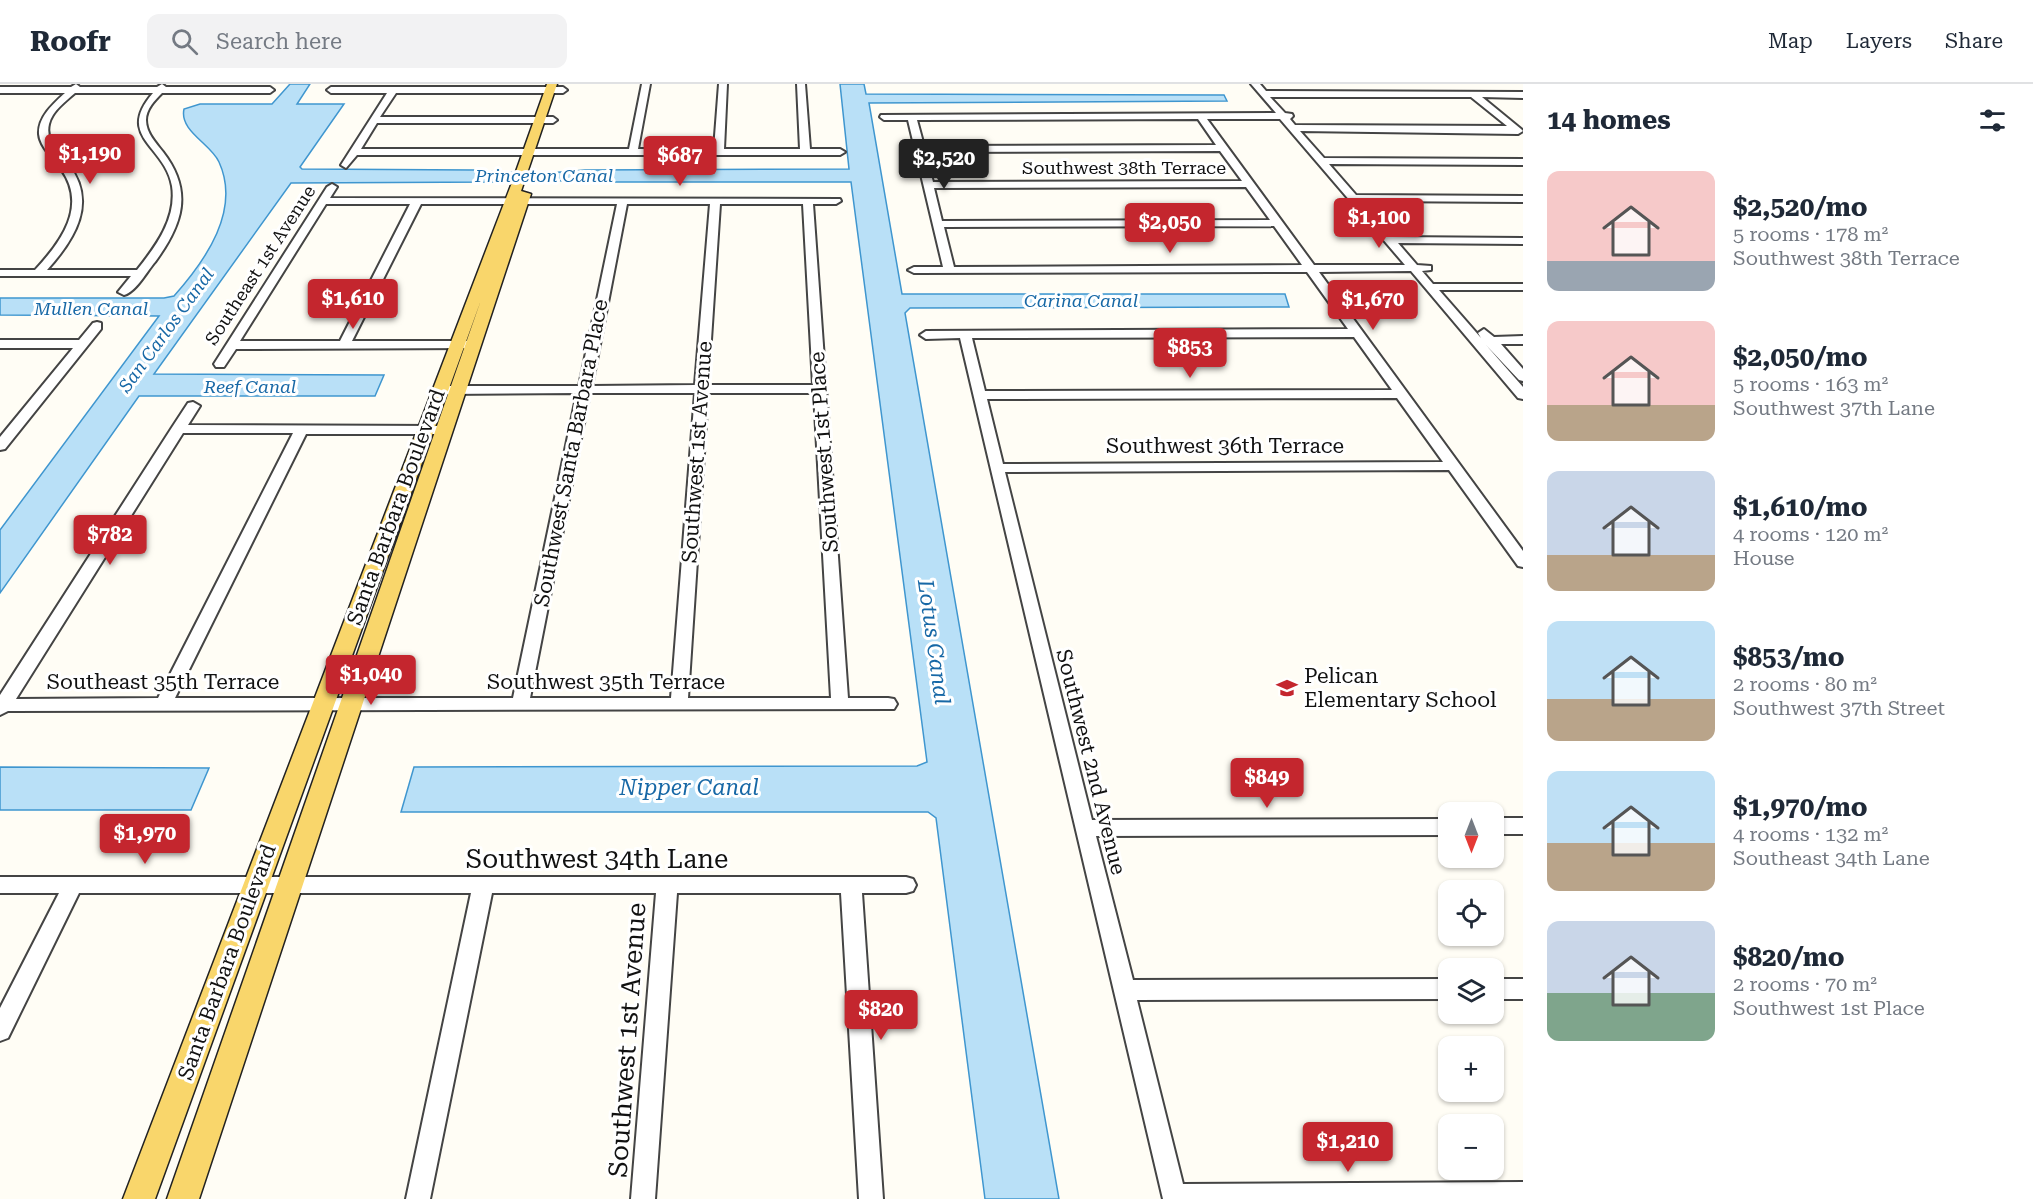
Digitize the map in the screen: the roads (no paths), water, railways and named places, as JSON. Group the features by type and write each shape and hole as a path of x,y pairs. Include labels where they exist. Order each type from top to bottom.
{"main road":[{"name":"Santa Barbara Boulevard","path":"139,1199 381,551 435,430 450,390 534,152 539,120 551,87"},
{"name":"Santa Barbara Boulevard","path":"534,152 553,120 564,87"},
{"name":"Santa Barbara Boulevard","path":"183,1199 404,550 435,430"},
{"path":"381,551 404,550"}],"street":[{"path":"633,152 646,84"},
{"path":"719,152 723,84"},
{"path":"801,84 805,152"},
{"path":"1255,84 1270,93 1328,161 1404,240 1523,377"},
{"path":"38,273 65,240 77,213 78,198 74,182 49,150 44,135 50,114 76,87"},
{"path":"0,90 76,87 248,87 270,90"},
{"path":"124,292 164,241 177,206 176,184 171,167 146,138 140,126 142,111 162,87"},
{"path":"331,90 564,87"},
{"path":"346,165 393,90"},
{"path":"1270,93 1523,96"},
{"path":"1482,96 1519,132"},
{"path":"1200,116 1521,558"},
{"path":"884,117 1288,116"},
{"path":"912,117 949,269"},
{"path":"375,120 553,120"},
{"path":"1299,128 1519,132"},
{"path":"920,149 1223,148"},
{"path":"354,152 840,152"},
{"path":"1328,161 1523,162"},
{"path":"1328,161 1354,198 1523,395"},
{"path":"324,201 417,201 523,184 623,201 836,201"},
{"name":"Southwest 38th Terrace","path":"928,185 1248,184"},
{"name":"Southeast 1st Avenue","path":"220,364 333,187"},
{"path":"1354,198 1523,199"},
{"path":"344,345 417,201"},
{"name":"Southwest Santa Barbara Place","path":"520,705 623,201"},
{"name":"Southwest 1st Avenue","path":"680,704 715,201"},
{"name":"Southwest 1st Place","path":"808,201 840,703"},
{"path":"938,224 1277,224"},
{"path":"1390,240 1523,241"},
{"path":"914,270 1427,268"},
{"path":"0,273 140,273"},
{"path":"1431,287 1523,287"},
{"path":"0,446 97,326"},
{"path":"926,335 1356,333"},
{"name":"Southwest 2nd Avenue","path":"965,335 1175,1197"},
{"path":"1476,341 1523,340"},
{"path":"0,344 82,344"},
{"path":"232,345 466,345"},
{"path":"450,390 819,389"},
{"path":"979,395 1400,394"},
{"path":"1,707 193,406"},
{"path":"178,429 435,430"},
{"path":"164,703 301,430"},
{"name":"Southwest 36th Terrace","path":"997,468 1452,466"},
{"name":"Southeast 35th Terrace","path":"1,707 164,703 323,705"},
{"name":"Southwest 35th Terrace","path":"323,705 888,704"},
{"path":"1504,826 1523,826"},
{"path":"1084,828 1438,827"},
{"name":"Southwest 34th Lane","path":"0,885 906,885"},
{"path":"0,1031 73,885"},
{"path":"851,885 871,1199"},
{"path":"418,1199 483,886"},
{"name":"Southwest 1st Avenue","path":"643,1199 667,886"},
{"path":"1504,989 1523,988"},
{"path":"1124,990 1438,989"},
{"path":"1175,1197 1523,1194"}],"water":[{"path":"290,84 310,84 297,104 344,104 300,167 302,169 475,170 537,174 585,170 849,169 840,84 864,84 866,94 1224,95 1227,101 869,103 902,294 1285,294 1289,307 910,308 905,313 1059,1199 985,1199 936,818 928,812 401,812 414,767 917,766 927,762 851,182 581,182 511,178 495,182 291,183 154,374 384,375 375,396 139,396 0,593 0,530 159,316 0,315 0,298 164,298 174,296 198,267 217,234 226,198 225,180 219,162 186,124 184,109 200,104 272,104"},
{"path":"0,767 209,768 191,810 0,810"}],"place":[{"name":"Pelican Elementary School","path":"1287,688"}],"water label":[{"name":"Princeton Canal","path":"544,175"},
{"name":"Carina Canal","path":"1081,300"},
{"name":"Mullen Canal","path":"91,308"},
{"name":"San Carlos Canal","path":"166,330"},
{"name":"Reef Canal","path":"250,386"},
{"name":"Lotus Canal","path":"934,642"},
{"name":"Nipper Canal","path":"689,787"}]}
